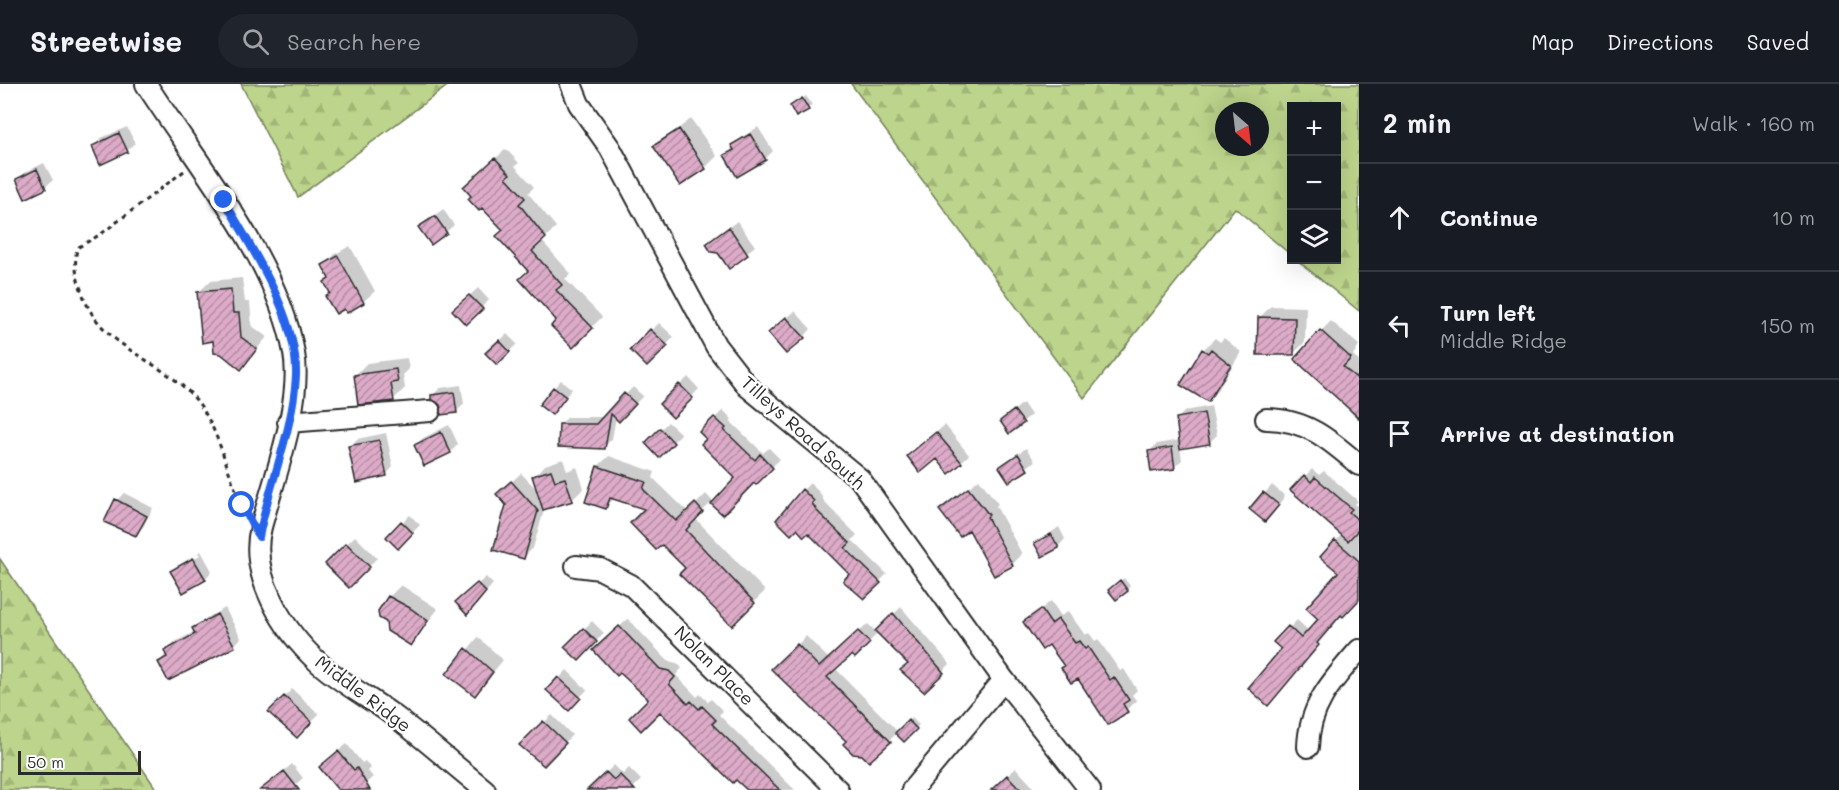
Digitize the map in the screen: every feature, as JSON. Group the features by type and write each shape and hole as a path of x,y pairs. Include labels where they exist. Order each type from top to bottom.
{"street":[{"name":"Middle Ridge","path":"146,84 253,251 286,322 296,365 288,422 259,537 263,579 286,625 319,663 396,718 485,790"},
{"name":"Tilleys Road South","path":"572,84 579,104 610,148 716,346 748,387 860,479 1004,680 1090,790"},
{"path":"288,422 430,411"},
{"path":"1266,419 1289,420 1311,428 1359,465"},
{"name":"Nolan Place","path":"576,566 600,569 631,585 838,790"},
{"path":"1308,747 1310,724 1318,703 1359,650"},
{"path":"912,790 1004,680"}],"path":[{"path":"197,161 101,234 77,248 74,267 88,311 119,344 173,378 201,407 220,444 242,505 259,537"}],"green space":[{"path":"241,84 450,84 298,197"},
{"path":"851,84 1359,84 1359,311 1302,264 1341,264 1341,102 1287,102 1287,252 1235,208 1084,398"},
{"path":"0,559 157,790 0,790"}],"building":[{"path":"802,98 809,110 796,117 790,106"},
{"path":"679,129 706,169 680,186 653,146"},
{"path":"119,133 128,152 100,165 92,146"},
{"path":"750,134 766,160 737,177 724,155 734,150 731,145"},
{"path":"495,158 510,174 506,177 525,198 519,204 546,238 532,251 562,285 556,290 593,328 573,348 551,326 556,320 519,279 528,271 496,236 503,230 482,208 479,211 468,199 471,196 463,187"},
{"path":"37,169 46,189 25,199 16,179"},
{"path":"435,216 447,233 431,245 418,227"},
{"path":"729,227 748,255 729,269 718,253 711,252 706,244"},
{"path":"338,256 364,303 347,313 344,309 336,314 325,296 330,293 324,282 329,279 322,265"},
{"path":"231,289 233,313 239,313 241,337 257,349 241,370 221,354 214,353 213,341 202,343 197,292"},
{"path":"469,295 483,309 466,325 452,310"},
{"path":"786,317 805,338 786,354 768,333"},
{"path":"1258,317 1295,318 1294,355 1257,355"},
{"path":"650,329 668,346 647,367 630,350"},
{"path":"1320,330 1351,358 1343,367 1359,380 1359,418 1294,359"},
{"path":"499,340 510,352 497,365 485,353"},
{"path":"1202,349 1208,353 1211,349 1231,365 1208,402 1180,385"},
{"path":"396,369 398,382 391,383 394,401 358,405 354,375"},
{"path":"679,384 693,398 673,418 659,404"},
{"path":"553,387 566,397 552,415 539,405"},
{"path":"454,392 457,413 441,415 440,405 431,399 431,395"},
{"path":"624,393 636,404 619,422 611,414 605,449 558,447 559,424 596,424"},
{"path":"1014,410 1024,423 1009,434 1000,421"},
{"path":"1204,413 1210,444 1180,449 1176,418"},
{"path":"714,417 755,460 760,454 773,468 756,485 754,483 723,515 711,504 735,478 701,444 706,439 699,432"},
{"path":"660,428 674,443 659,458 645,443"},
{"path":"441,432 451,453 424,466 414,445"},
{"path":"936,432 962,463 949,474 937,459 920,473 907,456"},
{"path":"379,440 387,476 356,483 348,446"},
{"path":"1172,447 1175,469 1151,472 1148,451"},
{"path":"1018,454 1028,470 1009,482 999,467"},
{"path":"597,466 646,482 643,489 676,521 695,503 703,512 686,530 755,603 732,626 679,574 685,568 662,545 656,550 630,523 644,509 610,498 606,509 585,502"},
{"path":"551,470 555,481 565,478 573,501 543,510 532,476"},
{"path":"1304,475 1311,482 1315,477 1352,509 1349,512 1359,521 1359,529 1348,541 1290,490"},
{"path":"511,481 538,511 524,559 493,550 506,505 496,494"},
{"path":"968,488 989,515 987,517 1013,566 994,576 969,530 960,537 939,510"},
{"path":"802,489 814,501 812,503 817,511 850,543 845,548 881,583 864,599 843,581 849,574 808,533 804,537 797,529 791,535 776,520"},
{"path":"1263,492 1279,505 1265,522 1249,509"},
{"path":"115,499 147,516 136,536 104,522"},
{"path":"401,521 413,533 398,549 386,537"},
{"path":"1051,534 1059,548 1042,557 1034,543"},
{"path":"1335,540 1359,561 1359,600 1343,617 1341,615 1268,706 1248,688 1281,649 1273,642 1288,626 1301,638 1318,619 1306,608 1338,572 1320,557"},
{"path":"346,543 370,567 349,588 325,564"},
{"path":"193,558 206,580 183,593 170,571"},
{"path":"1120,580 1128,591 1116,600 1108,590"},
{"path":"477,583 486,592 467,615 455,602"},
{"path":"388,596 428,621 411,646 387,631 386,622 379,618 378,611"},
{"path":"1041,609 1051,624 1058,619 1075,643 1079,641 1085,649 1088,647 1110,680 1114,677 1129,700 1123,704 1128,712 1108,725 1078,679 1071,683 1061,668 1064,666 1049,645 1042,650 1023,622"},
{"path":"893,613 944,673 924,692 900,670 908,664 875,631"},
{"path":"217,614 235,647 168,681 158,662 167,657 164,651 195,634 192,628"},
{"path":"619,626 660,669 669,671 675,677 669,684 688,704 691,701 699,709 702,706 716,720 712,724 780,790 747,790 736,780 733,783 660,712 641,731 629,718 648,699 620,673 617,676 593,650"},
{"path":"583,628 597,642 579,661 564,647"},
{"path":"858,631 870,643 855,658 852,655 827,677 891,742 869,762 862,755 853,754 843,744 846,741 771,669 797,644 819,667"},
{"path":"466,648 493,672 475,696 446,674"},
{"path":"558,677 581,698 569,711 546,690"},
{"path":"284,696 312,722 297,738 268,712"},
{"path":"908,720 917,729 904,742 895,733"},
{"path":"543,721 566,743 544,766 519,745"},
{"path":"338,751 354,770 357,768 370,790 338,790 319,767"},
{"path":"284,771 299,790 260,790"},
{"path":"606,772 614,780 620,775 635,790 587,790"},
{"path":"1007,775 1021,790 991,790"}],"route":[{"path":"224,200 272,288 291,338 296,365 292,407 259,537 242,505"}]}
